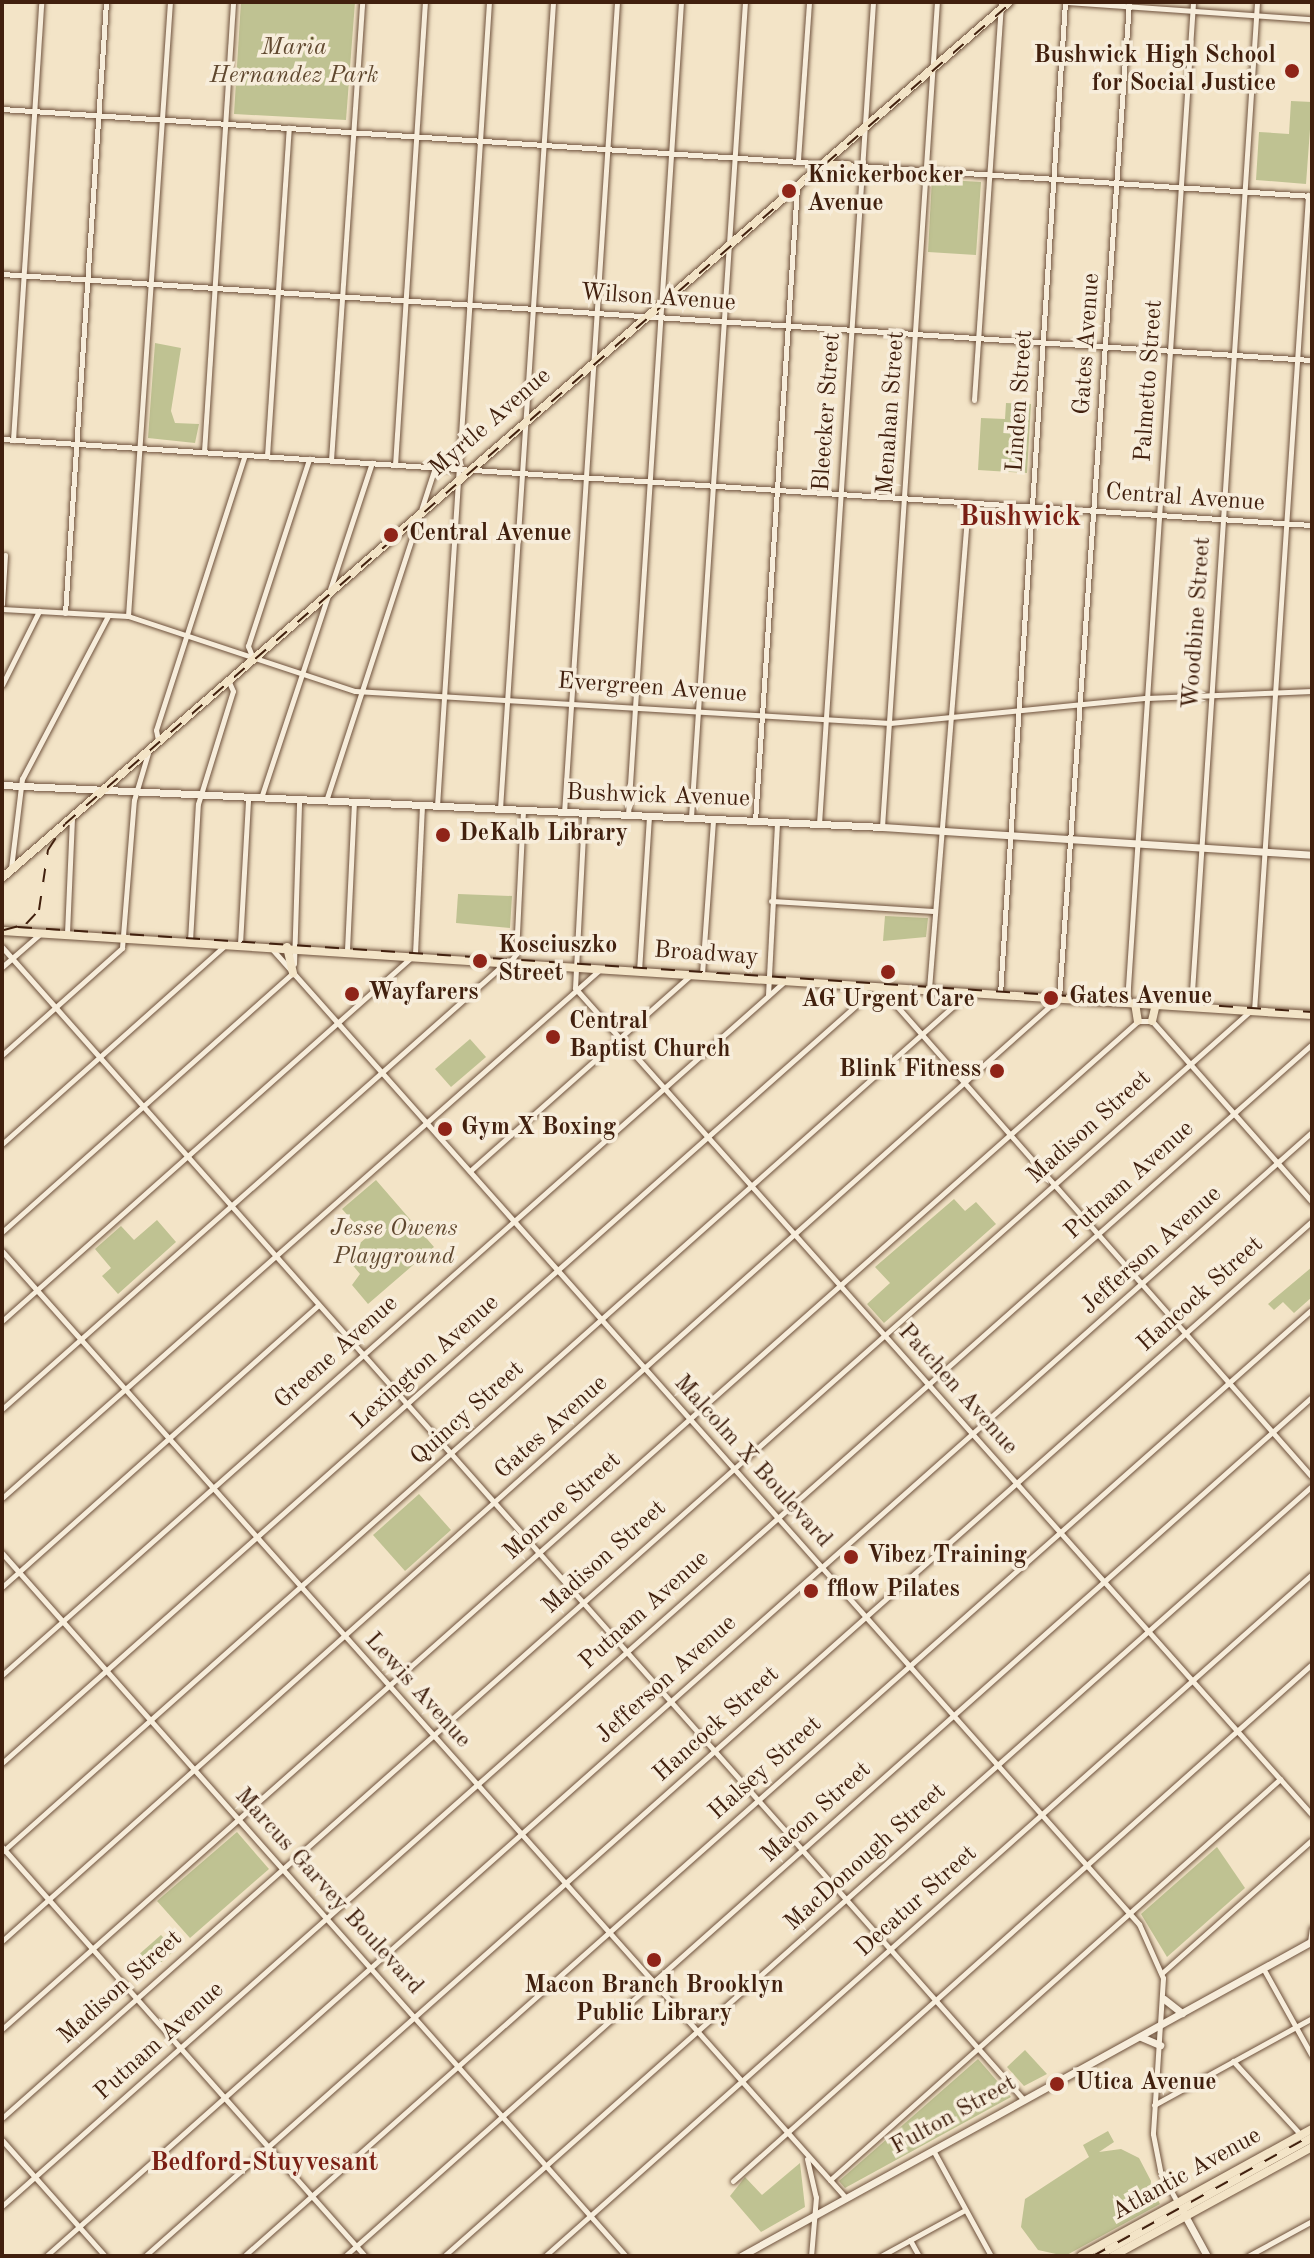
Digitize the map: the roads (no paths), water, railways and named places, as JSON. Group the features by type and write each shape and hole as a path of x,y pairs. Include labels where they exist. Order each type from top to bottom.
{"main road":[{"name":"Myrtle Avenue","path":"2,878 423,508 461,471 933,68 1000,6 1009,2"},
{"path":"822,163 848,165"},
{"name":"Bushwick Avenue","path":"2,785 882,827 1312,855"},
{"name":"Broadway","path":"2,931 415,954 1312,1015"},
{"path":"290,947 293,973"},
{"path":"1131,1003 1138,1021"},
{"path":"1152,1021 1156,1004"},
{"name":"Fulton Street","path":"741,2256 1311,1941"},
{"path":"1164,1999 1182,2013"},
{"path":"1139,2037 1160,2045"},
{"name":"Atlantic Avenue","path":"1113,2256 1312,2129"},
{"path":"1097,2256 1312,2138"},
{"name":"Atlantic Avenue","path":"1081,2256 1134,2227 1181,2210 1206,2205 1312,2147"},
{"path":"1206,2205 1218,2190"},
{"path":"1181,2210 1207,2256"},
{"path":"1120,2243 1134,2227"}],"street":[{"path":"13,440 41,2"},
{"path":"65,613 106,2"},
{"path":"128,616 170,2"},
{"path":"204,452 233,2"},
{"path":"331,460 362,2"},
{"path":"395,465 425,2"},
{"path":"437,807 489,2"},
{"path":"500,810 553,2"},
{"path":"564,813 617,2"},
{"path":"628,816 658,318 681,2"},
{"path":"691,818 745,2"},
{"path":"798,160 809,2"},
{"name":"Bleecker Street","path":"819,824 873,2"},
{"name":"Menahan Street","path":"882,827 937,2"},
{"path":"1064,2 1129,4 1312,19"},
{"name":"Linden Street","path":"1000,994 1064,2"},
{"name":"Palmetto Street","path":"1131,1003 1147,698 1193,2"},
{"name":"Woodbine Street","path":"1191,1007 1257,2"},
{"name":"Gates Avenue","path":"2,1941 965,1086 1059,998 1074,839 1129,4"},
{"path":"974,400 1000,6"},
{"path":"2,109 822,163"},
{"path":"267,456 289,128"},
{"path":"848,165 1310,196 1252,1012"},
{"path":"755,821 796,185"},
{"name":"Wilson Avenue","path":"2,274 1312,360"},
{"name":"Central Avenue","path":"2,439 1312,525"},
{"path":"158,740 156,730 245,455"},
{"path":"252,657 248,646 309,459"},
{"path":"261,799 372,463"},
{"path":"326,802 435,468"},
{"path":"929,989 968,503"},
{"path":"2,606 5,555"},
{"name":"Evergreen Avenue","path":"2,606 128,616 362,690 890,723 1211,693 1276,689 1312,691"},
{"path":"2,685 39,611"},
{"path":"11,870 20,786 108,616"},
{"path":"190,941 200,796 233,691 228,679"},
{"path":"2,1055 122,948 136,793 150,747"},
{"path":"240,944 248,799"},
{"path":"290,947 299,801"},
{"path":"347,950 354,804"},
{"path":"2,1321 415,954 422,807"},
{"path":"2,1409 516,954 523,811"},
{"path":"575,988 584,814"},
{"path":"67,933 72,817"},
{"path":"639,971 649,817"},
{"path":"470,1171 677,988 698,974 713,820"},
{"path":"768,995 777,822"},
{"path":"771,901 935,911"},
{"path":"2,967 41,933"},
{"path":"2,1144 227,943"},
{"name":"Malcolm X Boulevard","path":"268,946 1130,1913 1162,1973 1162,2024"},
{"path":"2,947 1025,2101"},
{"path":"491,961 494,972"},
{"path":"2,1498 575,988 602,968"},
{"path":"2,1232 293,973"},
{"path":"677,973 677,988"},
{"name":"Greene Avenue","path":"2,1675 786,980"},
{"name":"Lexington Avenue","path":"2,1763 862,1000 865,985"},
{"path":"880,986 920,1036 1312,1477"},
{"name":"Patchen Avenue","path":"575,988 1312,1815"},
{"path":"951,991 959,1002"},
{"name":"Quincy Street","path":"3,1849 970,992"},
{"path":"1233,1026 1234,1010"},
{"name":"Madison Street","path":"2,2118 1189,1064 1252,1012"},
{"path":"1138,1021 1152,1021 1312,1202"},
{"name":"Monroe Street","path":"2,2029 1138,1021"},
{"name":"Putnam Avenue","path":"2,2206 1312,1044"},
{"name":"Jefferson Avenue","path":"46,2256 1312,1132"},
{"name":"Hancock Street","path":"145,2256 1312,1221"},
{"name":"Lewis Avenue","path":"2,1251 846,2198"},
{"path":"2,1587 319,1305"},
{"name":"Halsey Street","path":"244,2256 1312,1309"},
{"name":"Macon Street","path":"345,2256 1312,1397"},
{"name":"MacDonough Street","path":"444,2256 1312,1486"},
{"name":"Marcus Garvey Boulevard","path":"2,1553 626,2256"},
{"name":"Decatur Street","path":"545,2256 1312,1574"},
{"path":"733,2181 784,2131 1312,1664"},
{"path":"830,2180 1280,1779"},
{"path":"1162,1973 1312,1840"},
{"path":"3,1849 365,2256"},
{"path":"1311,1941 1312,1928"},
{"path":"1263,1968 1312,2056"},
{"path":"1154,2105 1312,2018"},
{"path":"1162,2024 1154,2105 1157,2160 1181,2210"},
{"path":"1233,2061 1301,2135"},
{"path":"2,2140 105,2256"},
{"path":"933,2150 991,2256"},
{"name":"Lewis Avenue","path":"805,2155 815,2185 811,2256"},
{"path":"881,2256 965,2210"},
{"path":"1248,2256 1312,2221"},
{"path":"910,2240 919,2256"}],"railway":[{"path":"4,930 26,924 39,910 48,850 65,824 1012,2"},
{"path":"18,927 1312,1012"},
{"path":"1093,2256 1312,2135"}],"place":[{"name":"Bushwick High School for Social Justice","path":"1292,71"},
{"name":"Knickerbocker Avenue","path":"789,191"},
{"name":"Central Avenue","path":"391,535"},
{"name":"DeKalb Library","path":"443,835"},
{"name":"Kosciuszko Street","path":"480,961"},
{"name":"AG Urgent Care","path":"888,972"},
{"name":"Wayfarers","path":"352,994"},
{"name":"Gates Avenue","path":"1051,998"},
{"name":"Central Baptist Church","path":"553,1037"},
{"name":"Blink Fitness","path":"997,1071"},
{"name":"Gym X Boxing","path":"445,1129"},
{"name":"Vibez Training","path":"851,1557"},
{"name":"fflow Pilates","path":"811,1591"},
{"name":"Macon Branch Brooklyn Public Library","path":"654,1960"},
{"name":"Utica Avenue","path":"1057,2084"}],"district":[{"name":"Bushwick","path":"1020,518"},
{"name":"Bedford-Stuyvesant","path":"264,2164"}],"park label":[{"name":"Maria Hernandez Park","path":"294,63"},
{"name":"Jesse Owens Playground","path":"394,1244"}]}
